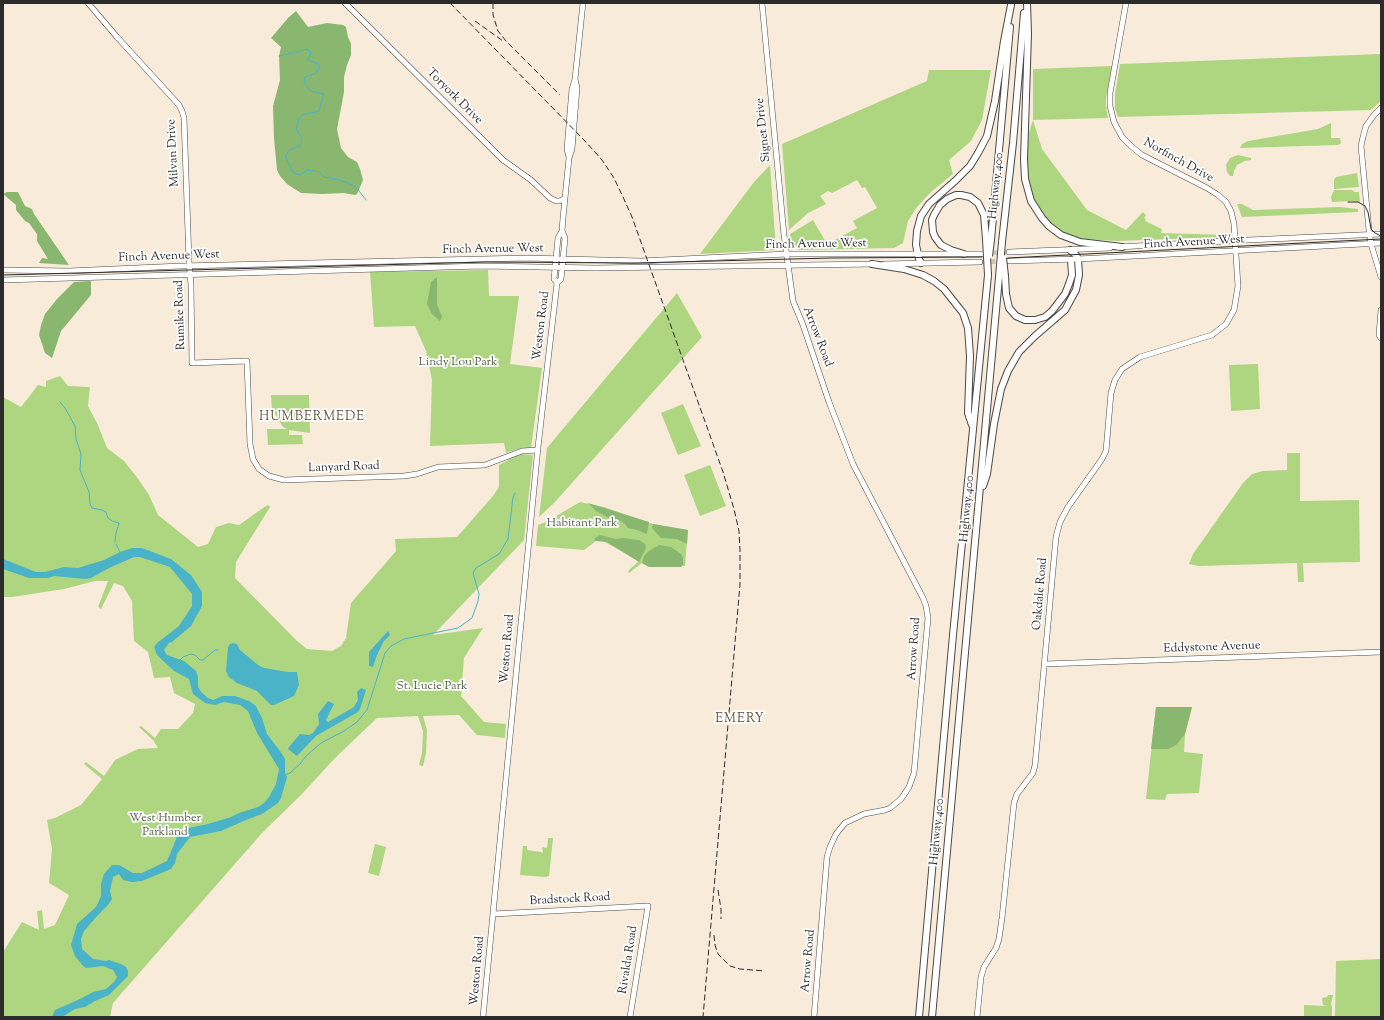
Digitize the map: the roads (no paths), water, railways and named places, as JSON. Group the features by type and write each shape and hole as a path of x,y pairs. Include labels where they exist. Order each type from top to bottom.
{"highway":[{"name":"Highway 400","path":"932,1017 980,491 1002,277 1002,242 1026,3"},
{"path":"1026,3 1028,34 1024,159 1025,179 1031,201 1049,226 1061,235 1080,242 1122,247"},
{"name":"Highway 400","path":"919,1017 988,275 988,240 1009,42 1011,4"},
{"path":"921,264 916,239 921,216 929,204 970,166 987,136 995,101 1011,4"},
{"path":"964,254 950,250 941,245 933,232 932,220 934,215 940,205 947,199 956,195 962,195 970,197 978,203 984,215 988,240"},
{"path":"980,491 987,474 994,424 1001,389 1008,371 1019,352 1065,310 1069,305 1078,284 1078,259 1070,250"},
{"path":"1002,277 1009,308 1016,316 1025,320 1035,320 1045,317 1063,297 1070,284 1072,275 1071,260"},
{"path":"872,264 904,269 923,275 944,289 963,313 968,328 970,356 968,413 973,426"}],"street":[{"name":"Milvan Drive","path":"88,3 179,105 182,111 184,118 189,266"},
{"name":"Toryork Drive","path":"345,3 500,158 531,180 553,199 557,197 563,199"},
{"name":"Weston Road","path":"483,1017 538,450 557,283 560,279 563,259 565,238 562,231 563,199 569,158 572,149 577,88 575,79 583,3"},
{"name":"Signet Drive","path":"762,3 788,265"},
{"name":"Norfinch Drive","path":"1126,3 1110,93 1110,106 1115,124 1122,137 1142,154 1208,188 1226,202 1231,211 1235,250"},
{"path":"1381,108 1366,126 1361,146 1371,244 1381,277"},
{"name":"Weston Road","path":"557,283 554,279 558,238 562,231"},
{"name":"Finch Avenue West","path":"1009,252 1381,234"},
{"name":"Finch Avenue West","path":"1009,261 1071,260 1381,243"},
{"name":"Oakdale Road","path":"977,1017 981,977 999,939 1014,803 1018,794 1029,780 1034,770 1058,528 1060,522 1068,507 1106,451 1111,393 1115,380 1122,369 1140,357 1212,335 1226,324 1234,310 1238,286 1235,250"},
{"name":"Finch Avenue West","path":"3,270 69,270 557,258 640,261 787,254 982,254"},
{"name":"Finch Avenue West","path":"3,280 481,266 627,268 980,262"},
{"name":"Arrow Road","path":"788,265 793,301 853,464 922,596 926,606 928,618 914,774 909,787 901,799 890,808 864,814 845,823 836,834 830,847 827,860 814,1017"},
{"name":"Rumike Road","path":"189,266 192,363 247,361"},
{"path":"1381,310 1379,335 1381,338"},
{"name":"Lanyard Road","path":"247,361 250,451 257,466 273,478 284,480 404,476 417,474 438,466 485,465 522,451 538,450"},
{"name":"Eddystone Avenue","path":"1045,664 1381,652"},
{"name":"Bradstock Road","path":"493,914 648,906"},
{"name":"Rivalda Road","path":"630,1017 648,906"}],"water":[{"path":"132,548 142,548 171,559 191,575 202,592 202,606 191,626 169,643 164,650 167,655 184,661 196,671 198,677 198,687 208,698 213,700 222,696 235,696 249,701 256,706 267,734 285,759 285,772 287,777 278,803 262,814 221,831 190,837 177,854 175,863 171,869 142,881 132,882 123,880 119,874 113,877 110,891 112,899 84,931 81,939 82,949 93,959 109,960 121,964 126,967 128,976 109,995 85,1007 75,1009 62,1017 52,1017 55,1010 93,992 106,989 117,977 113,970 103,966 86,968 75,956 71,945 77,924 96,907 101,896 101,884 104,874 112,865 119,865 133,873 142,873 167,861 177,837 183,829 208,824 231,817 258,807 264,803 276,784 279,769 257,733 248,711 240,705 224,702 215,705 205,703 193,694 189,679 174,671 157,655 154,647 179,626 192,606 192,594 170,567 140,557 134,557 86,579 54,576 48,578 29,578 3,569 3,559 36,572 45,572 64,567 78,568 104,560"},
{"path":"388,631 390,635 384,641 373,667 369,666 369,652"},
{"path":"233,643 237,644 240,650 264,668 297,672 299,685 294,696 271,705 257,691 237,683 229,677 226,671 228,647"},
{"path":"361,688 366,690 358,712 316,736 297,756 288,749 300,734 309,735 313,733 319,724 318,714 328,701 334,704 326,720 328,722 354,707 358,700 357,692"}],"waterway":[{"path":"279,56 291,52 300,52 307,49 311,53 308,60 319,64 319,70 314,74 305,77 304,82 310,91 324,94 319,111 302,115 299,119 296,129 302,139 301,145 288,151 286,157 292,171 300,175 307,170 319,172 324,177 348,183 356,187 366,200"},
{"path":"60,402 75,426 76,439 81,454 80,470 89,492 90,504 92,508 106,512 108,518 119,523 115,542"},
{"path":"285,775 290,773 321,743 344,731 357,722 367,710 385,653 391,646 404,639 458,628 472,618 479,594 473,573 476,568 499,554 508,539 513,497 515,493"},
{"path":"116,544 120,552"},
{"path":"180,660 191,654 195,655 200,660 203,660 215,650 218,650"}],"tunnel":[{"path":"986,253 1009,252"},
{"path":"983,262 1009,261"}],"tram line":[{"path":"1348,202 1358,202 1365,206 1368,212 1371,229 1381,236"},
{"path":"1008,258 1381,239"},
{"path":"3,275 486,262 634,263 831,258 982,257"}],"railway":[{"path":"450,3 586,142 602,160 614,178 632,217 723,472 734,509 739,531 740,584 703,1017"},
{"path":"493,3 493,15 498,31 506,41 560,95"},
{"path":"475,21 503,41"},
{"path":"718,890 721,919"},
{"path":"714,935 718,954 730,966 740,969 765,971"}],"district":[{"name":"HUMBERMEDE","path":"312,418"},
{"name":"EMERY","path":"740,720"}],"park label":[{"name":"Lindy Lou Park","path":"458,363"},
{"name":"Habitant Park","path":"582,524"},
{"name":"St. Lucie Park","path":"432,687"},
{"name":"West Humber Parkland","path":"165,826"}]}
